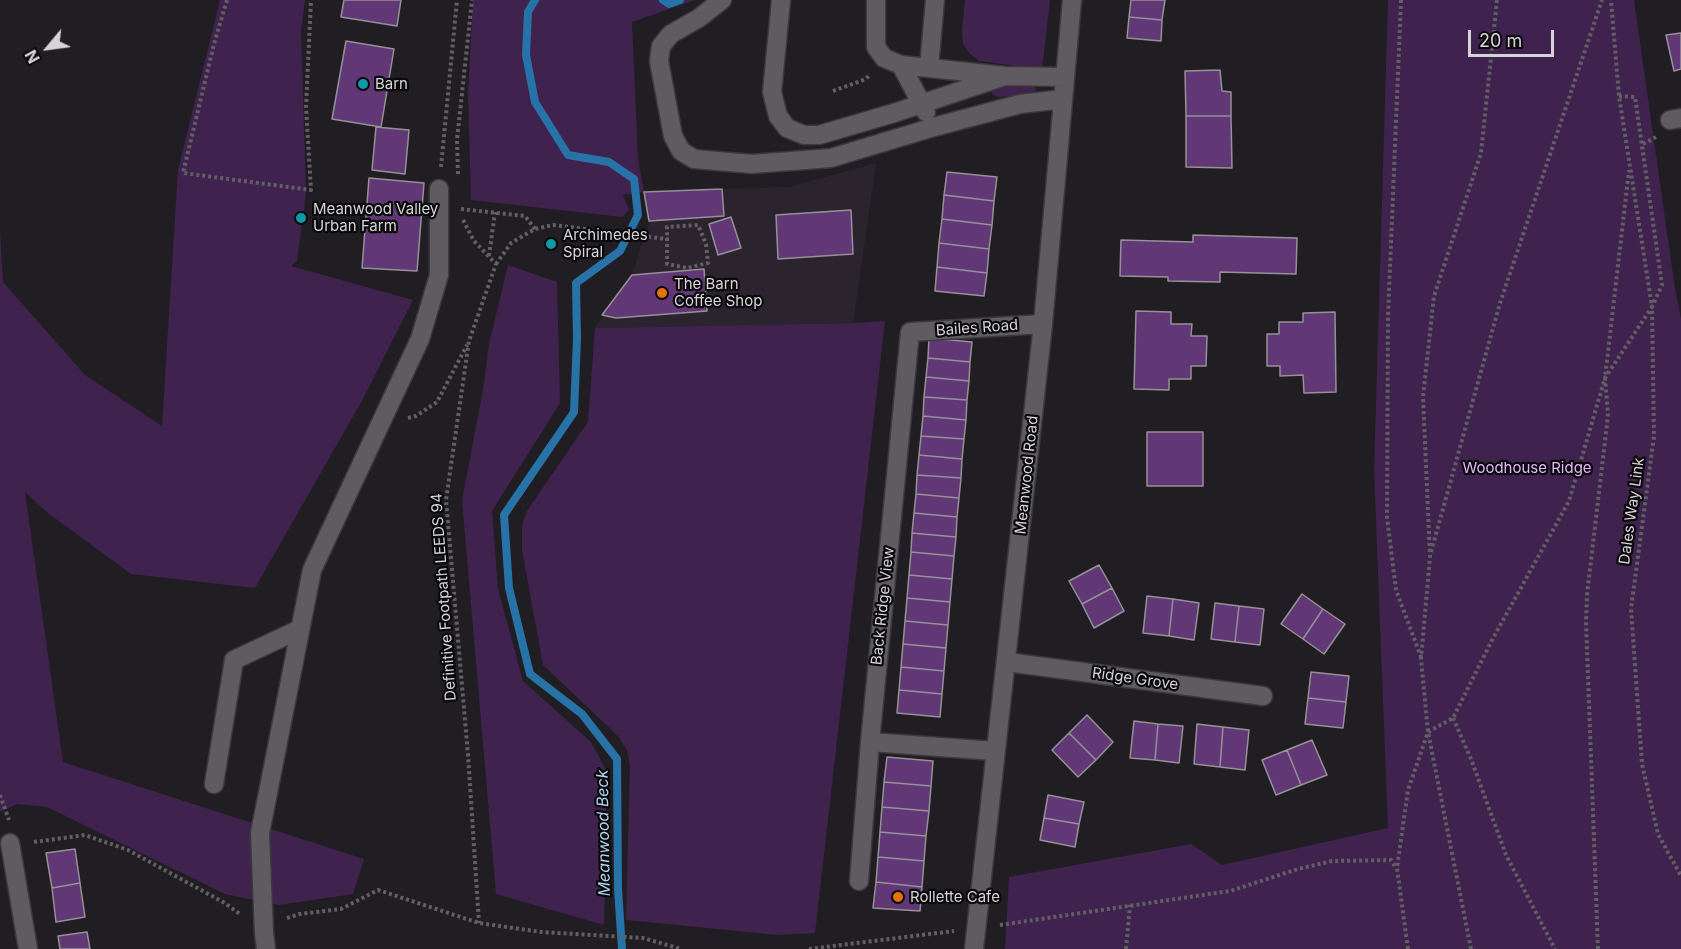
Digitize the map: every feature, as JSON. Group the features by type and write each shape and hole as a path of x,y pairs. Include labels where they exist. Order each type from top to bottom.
{"street":[{"path":"722,0 699,18 671,34 661,46 659,61 673,136 681,151 694,159 752,164 831,158 1020,104 1063,99"},
{"path":"781,0 772,92 778,116 788,128 804,135 819,135 1005,76"},
{"path":"876,0 876,46 884,58 901,65 1005,76 1065,77"},
{"path":"929,67 935,0"},
{"name":"Meanwood Road","path":"974,949 1043,324 1072,0"},
{"path":"901,65 934,127"},
{"path":"265,941 260,833 312,570 420,339 439,275 439,189"},
{"name":"Bailes Road","path":"910,332 1043,324"},
{"name":"Back Ridge View","path":"859,881 870,742 910,332"},
{"path":"214,784 234,660 300,629"},
{"name":"Ridge Grove","path":"1007,662 1263,696"},
{"path":"870,742 995,751"},
{"path":"10,843 28,949"}],"path":[{"path":"227,0 183,173 311,190 306,107 311,0"},
{"path":"439,189 457,0"},
{"path":"458,177 458,132 472,0"},
{"path":"1401,0 1388,316 1387,517 1396,590 1421,659"},
{"path":"1471,949 1428,732 1421,659 1430,557 1423,398 1434,296 1481,153 1497,0"},
{"path":"1430,557 1500,303 1602,0"},
{"path":"1598,949 1586,622 1587,595 1608,415 1605,378 1652,307 1629,164 1611,0"},
{"path":"833,91 866,79 884,58"},
{"name":"Dales Way Link","path":"1620,96 1635,97 1662,285 1652,307 1654,436 1631,609 1642,764 1658,834 1681,876"},
{"path":"1408,949 1397,868 1408,790 1428,732 1453,718 1492,640 1569,501 1605,378 1629,164"},
{"path":"496,264 474,241 458,209 525,216 535,229 553,225 667,239"},
{"path":"489,256 495,213"},
{"path":"698,225 706,244 708,263 687,268 667,264 667,239 667,227 698,225"},
{"name":"Definitive Footpath LEEDS 94","path":"479,923 467,744 446,500 469,341 496,264 511,243 535,229"},
{"path":"379,428 416,416 437,402 469,341"},
{"path":"1453,718 1471,759 1506,855 1555,949"},
{"path":"10,843 51,841 85,835 128,850 223,902 265,941 284,919 300,914 341,909 378,890 479,923 541,932 643,938 681,949"},
{"path":"809,949 976,928 1230,891 1298,869 1332,861 1390,860 1397,868"},
{"path":"1126,949 1130,905"}],"shaded area":[{"path":"876,163 853,323 595,328 632,275 649,221 644,192 789,187"}],"green space":[{"path":"220,0 305,0 301,32 306,193 297,261 291,266 413,300 363,399 255,588 131,574 48,513 25,492 63,762 364,859 353,894 279,905 225,894 47,807 17,804 0,812 0,232 3,282 85,375 162,426 178,170"},
{"path":"473,0 695,0 632,22 638,159 644,192 623,195 629,210 622,217 471,200 468,93"},
{"path":"965,0 1050,0 1042,69 979,61 970,54 963,44"},
{"name":"Woodhouse Ridge","path":"1388,0 1634,0 1681,319 1681,949 1005,949 1009,877 1191,844 1222,865 1388,828 1374,470"},
{"path":"1034,84 1035,94 998,97 991,91 995,85"},
{"path":"508,265 557,282 560,403 492,511 498,589 523,681 591,742 607,772 604,925 496,894 462,500 483,390 489,344"},
{"path":"885,321 815,933 778,935 626,920 630,766 627,750 619,737 543,665 522,550 522,525 527,511 588,422 595,328"}],"building":[{"path":"344,0 401,0 397,26 341,17"},
{"path":"1131,0 1165,0 1162,20 1129,17"},
{"path":"1129,17 1162,20 1161,41 1127,38"},
{"path":"1681,33 1681,69 1674,71 1666,35"},
{"name":"Barn","path":"346,41 394,49 381,127 332,119"},
{"path":"1220,70 1222,91 1231,92 1231,116 1186,116 1185,71"},
{"path":"1186,116 1231,116 1232,168 1186,167"},
{"name":"Barn","path":"376,127 409,130 405,174 372,170"},
{"path":"947,172 997,177 994,201 944,195"},
{"path":"369,178 424,183 417,271 362,268"},
{"path":"722,189 724,216 649,221 644,192"},
{"path":"944,195 994,201 992,225 942,219"},
{"path":"851,210 853,254 778,259 776,215"},
{"path":"731,217 741,248 718,255 709,224"},
{"path":"942,219 992,225 989,249 939,243"},
{"path":"1193,235 1297,238 1296,274 1220,272 1220,282 1168,281 1168,277 1120,276 1121,240 1193,242"},
{"path":"939,243 989,249 987,273 937,267"},
{"path":"937,267 987,273 984,296 935,291"},
{"name":"The Barn Coffee Shop","path":"704,269 707,311 616,318 602,315 632,275"},
{"path":"1136,311 1171,312 1171,324 1192,324 1191,336 1207,336 1206,366 1191,366 1191,379 1169,379 1169,390 1134,389"},
{"path":"1335,312 1336,392 1304,393 1303,375 1280,376 1280,366 1267,366 1267,334 1279,334 1279,322 1303,322 1303,313"},
{"path":"929,338 972,342 970,362 928,358"},
{"path":"928,358 970,362 969,381 926,377"},
{"path":"926,377 969,381 967,400 924,397"},
{"path":"924,397 967,400 966,420 923,416"},
{"path":"923,416 966,420 964,439 921,436"},
{"path":"1147,432 1203,432 1203,486 1147,486"},
{"path":"921,436 964,439 962,459 919,455"},
{"path":"919,455 962,459 961,478 917,475"},
{"path":"917,475 961,478 959,498 916,494"},
{"path":"916,494 959,498 957,517 914,513"},
{"path":"914,513 957,517 956,537 912,533"},
{"path":"912,533 956,537 954,556 911,552"},
{"path":"911,552 954,556 952,579 909,575"},
{"path":"1099,565 1112,588 1082,604 1069,581"},
{"path":"909,575 952,579 950,602 907,598"},
{"path":"1112,588 1124,611 1094,628 1082,604"},
{"path":"1302,594 1323,609 1303,639 1281,624"},
{"path":"1147,596 1173,599 1169,636 1143,633"},
{"path":"907,598 950,602 948,625 905,621"},
{"path":"1173,599 1199,603 1194,640 1169,636"},
{"path":"1215,603 1239,606 1235,642 1211,639"},
{"path":"1239,606 1264,609 1260,645 1235,642"},
{"path":"1323,609 1345,624 1324,654 1303,639"},
{"path":"905,621 948,625 946,648 903,644"},
{"path":"903,644 946,648 944,671 901,667"},
{"path":"901,667 944,671 942,694 899,690"},
{"path":"1311,672 1349,676 1346,702 1308,698"},
{"path":"899,690 942,694 940,717 897,713"},
{"path":"1308,698 1346,702 1343,728 1305,724"},
{"path":"1087,715 1113,742 1096,760 1069,733"},
{"path":"1134,721 1158,724 1155,760 1130,758"},
{"path":"1158,724 1183,726 1179,763 1155,760"},
{"path":"1197,724 1223,727 1220,767 1194,764"},
{"path":"1223,727 1249,730 1245,770 1220,767"},
{"path":"1069,733 1096,760 1078,777 1052,750"},
{"path":"1312,740 1327,775 1301,785 1287,750"},
{"path":"1287,750 1301,785 1276,795 1262,760"},
{"path":"887,757 933,761 931,786 884,782"},
{"path":"884,782 931,786 929,811 882,807"},
{"path":"1048,795 1084,802 1079,824 1044,818"},
{"path":"882,807 929,811 926,836 880,832"},
{"path":"1044,818 1079,824 1075,847 1040,840"},
{"path":"880,832 926,836 924,861 878,857"},
{"path":"75,849 80,883 52,888 46,853"},
{"path":"878,857 924,861 922,887 876,882"},
{"name":"Rollette Cafe","path":"876,882 922,887 920,911 873,908"},
{"path":"80,883 85,917 56,922 52,888"},
{"path":"87,932 90,949 60,949 58,936"}],"waterway":[{"name":"Meanwood Beck","path":"535,0 528,12 526,55 535,102 568,155 609,162 634,179 638,215 620,251 576,283 577,339 574,412 504,515 509,588 530,674 582,714 617,759 618,889 622,949"},
{"name":"Meanwood Beck","path":"663,0 669,4 680,0"}],"place":[{"name":"Barn","path":"363,84"},
{"name":"Meanwood Valley Urban Farm","path":"301,218"},
{"name":"Archimedes Spiral","path":"551,244"},
{"name":"The Barn Coffee Shop","path":"662,293"},
{"name":"Rollette Cafe","path":"898,897"}]}
